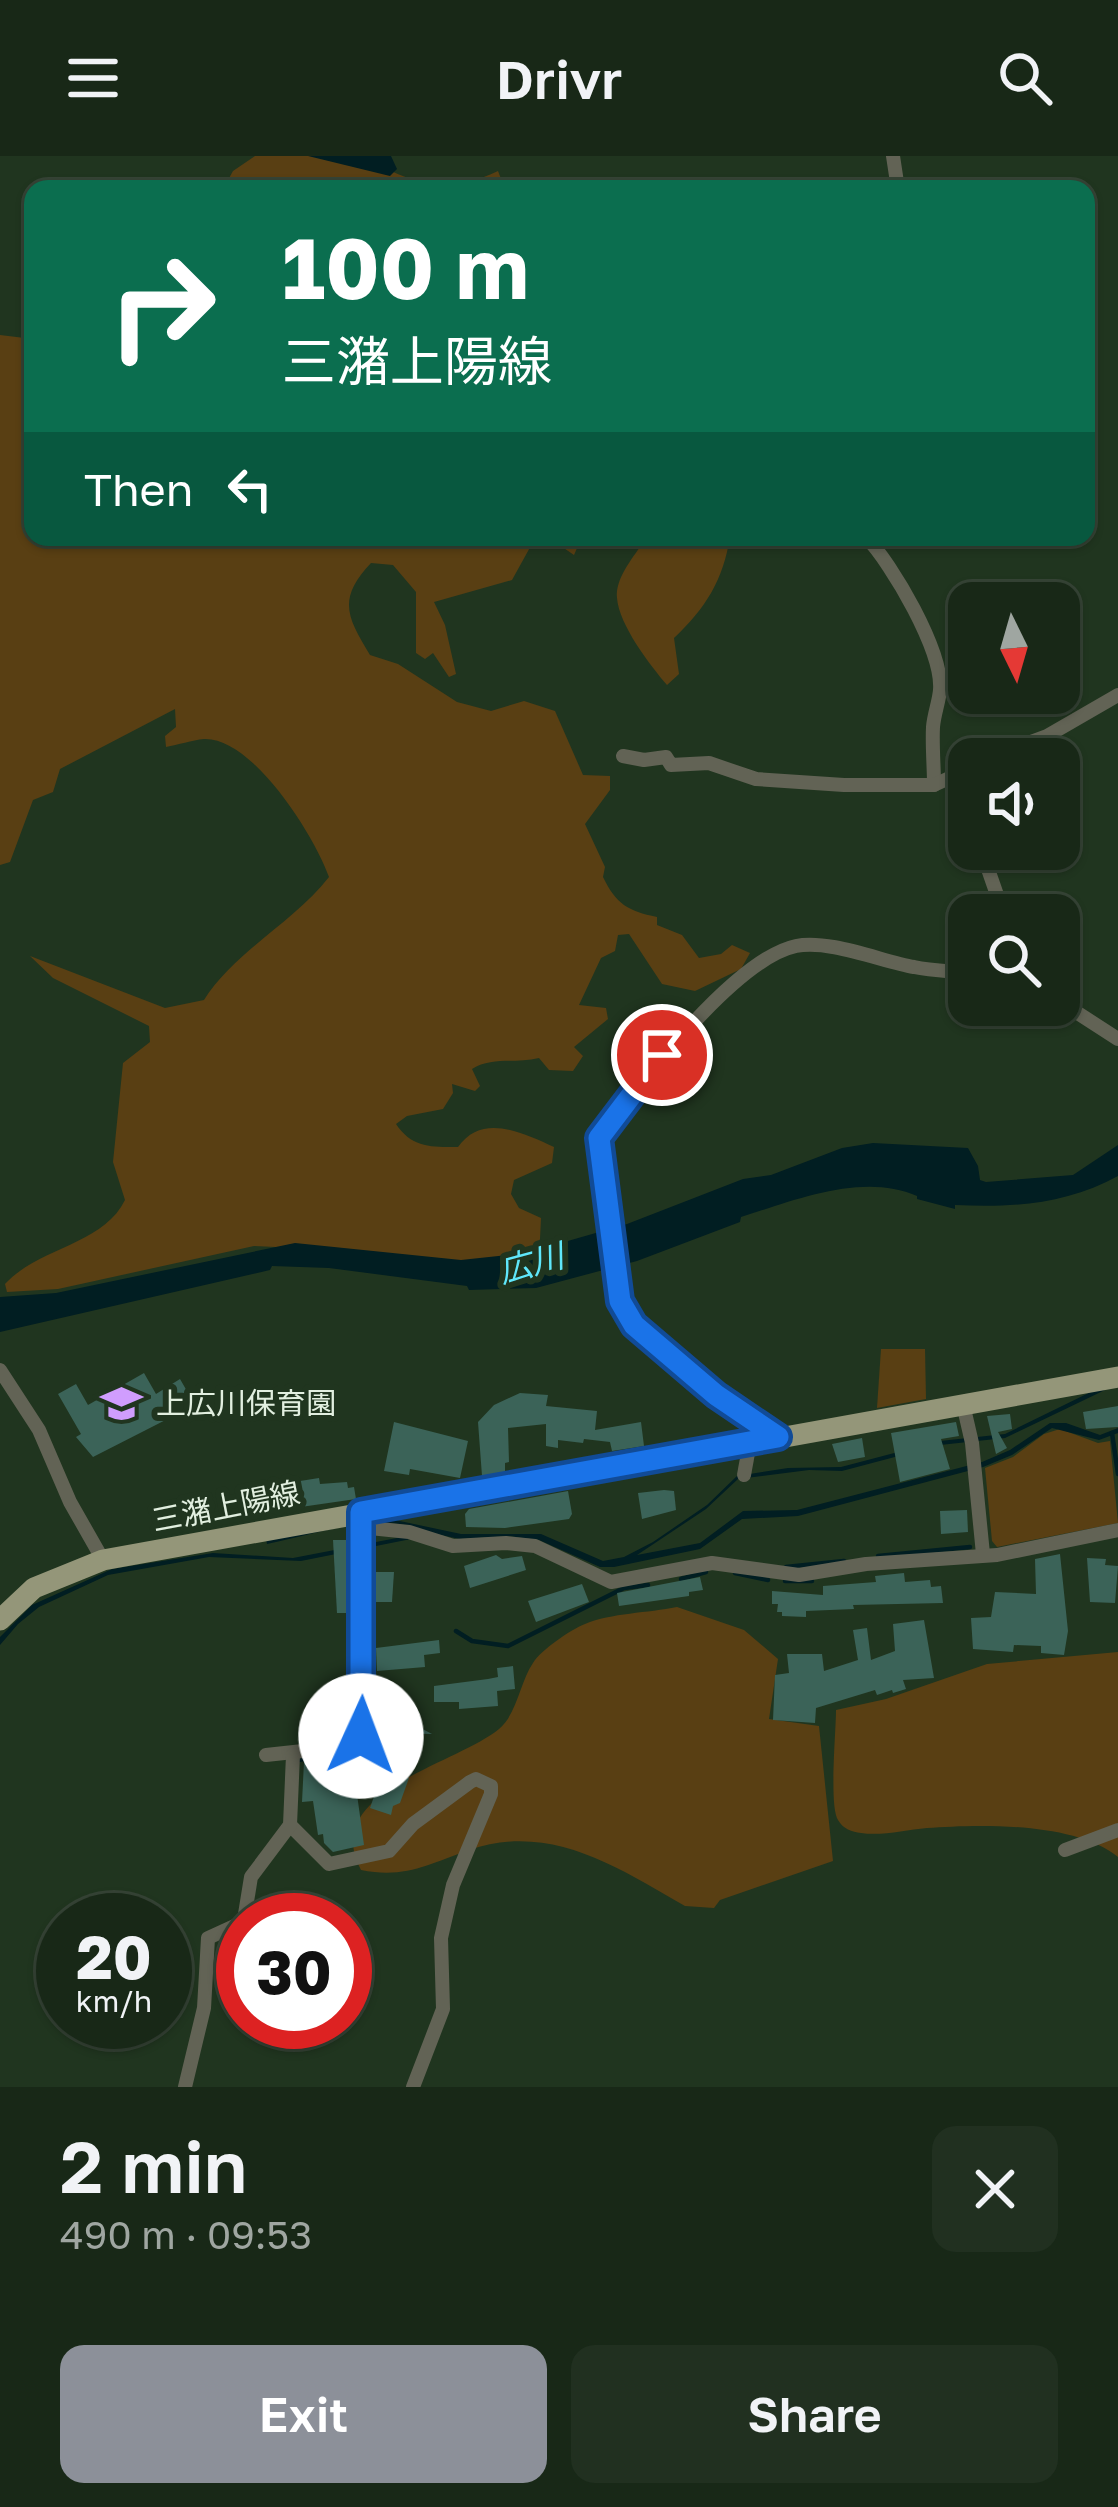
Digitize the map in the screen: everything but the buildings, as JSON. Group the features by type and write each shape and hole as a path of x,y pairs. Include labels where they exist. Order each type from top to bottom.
{"main road":[{"name":"三潴上陽線","path":"0,1621 34,1588 103,1560 361,1519 750,1442 1118,1377"}],"street":[{"path":"875,546 902,586 938,667 941,687 933,725 934,785"},
{"path":"1042,738 1118,695"},
{"path":"623,756 666,757 671,765 709,763 756,779 934,785 948,779"},
{"path":"778,1437 716,1395 634,1325 620,1301 613,1270 612,1220 599,1138 662,1055 706,1010 776,955 796,946 823,946 948,972"},
{"path":"1080,1015 1118,1040"},
{"path":"0,1370 39,1430 70,1502 103,1560"},
{"path":"963,1404 972,1443 983,1554"},
{"path":"744,1475 750,1442"},
{"path":"266,1755 349,1746 361,1736 361,1519 453,1546 535,1546 611,1582 712,1563 799,1575 997,1555 1118,1530"},
{"path":"248,1893 251,1877 290,1825 293,1755"},
{"path":"290,1825 329,1864 364,1859 389,1851 413,1824 470,1781 491,1786 453,1885 441,1938 443,2009 413,2087"},
{"path":"1065,1850 1118,1830"},
{"path":"185,2087 204,2008 208,1938 216,1934"}],"shaded area":[{"path":"255,156 389,156 391,171 416,180 228,180"},
{"path":"498,171 502,180 473,180"},
{"path":"0,335 24,338 24,546 531,546 512,580 434,602 445,625 456,674 449,677 433,653 425,659 416,653 416,592 393,565 371,563 360,576 350,598 351,619 370,655 398,664 457,702 491,711 524,701 555,711 583,775 610,776 610,790 585,824 613,894 631,909 657,917 657,925 682,935 699,958 721,954 732,945 750,953 741,969 695,991 662,984 629,934 618,935 615,951 601,958 579,1005 606,1008 608,1019 574,1047 583,1056 573,1071 549,1070 539,1058 488,1063 472,1069 480,1086 475,1091 452,1084 453,1093 443,1109 407,1116 396,1124 409,1138 431,1146 458,1147 490,1128 515,1131 554,1147 552,1163 514,1180 511,1194 519,1208 541,1218 540,1239 530,1261 369,1261 320,1249 254,1246 58,1289 7,1292 5,1284 19,1272 102,1227 125,1200 113,1162 123,1063 150,1042 149,1026 53,978 30,956 165,1008 204,1000 232,967 329,877 280,792 242,754 204,739 166,747 165,736 176,727 175,709 60,769 53,792 33,800 10,862 0,865"},
{"path":"641,546 728,546 711,592 674,638 679,674 667,685 623,620 617,598 625,570"},
{"path":"881,1349 925,1349 926,1399 877,1408"},
{"path":"1060,1429 1098,1443 1110,1441 1118,1523 997,1547 992,1541 985,1468"},
{"path":"677,1607 744,1630 778,1659 769,1719 819,1726 833,1861 720,1900 714,1908 685,1906 582,1853 527,1841 469,1850 404,1871 361,1870 353,1843 359,1820 375,1801 499,1729 533,1663 549,1647 595,1620"},
{"path":"1118,1652 1118,1857 1053,1831 999,1826 869,1834 848,1830 838,1820 833,1785 836,1710 886,1699 987,1664"}],"water":[{"path":"308,156 391,156 397,169 390,176"},
{"name":"広川","path":"873,1143 968,1148 980,1180 986,1182 1073,1175 1118,1145 1118,1176 1059,1198 1019,1205 955,1205 955,1209 896,1189 829,1191 741,1217 740,1222 637,1261 536,1288 469,1290 467,1286 329,1268 272,1266 0,1332 0,1297 56,1293 295,1243 461,1260 526,1253 627,1224 743,1179 771,1175 842,1148"},
{"path":"1103,1386 1105,1390 1005,1438 940,1445 842,1471 738,1479 706,1509 637,1555 700,1543 743,1511 797,1510 982,1462 1050,1423 1066,1423 1100,1435 1118,1428 1118,1433 1099,1440 1052,1428 1012,1455 983,1467 798,1516 742,1519 700,1549 600,1567 539,1540 436,1534 301,1561 209,1557 108,1575 39,1607 0,1645 0,1637 32,1605 112,1569 213,1553 293,1558 428,1532 369,1523 267,1544 266,1539 381,1517 461,1534 541,1534 603,1561 624,1557 707,1505 737,1476 841,1467 940,1441 1005,1434"}],"waterway":[{"path":"1112,1433 1118,1474"},
{"path":"878,1556 970,1547"},
{"path":"786,1567 844,1561"},
{"path":"681,1579 706,1572"},
{"path":"735,1573 768,1580"},
{"path":"785,1581 812,1581"},
{"path":"456,1631 472,1641 508,1646 624,1588 648,1585"},
{"path":"298,1760 346,1753"}],"place":[{"name":"上広川保育園","path":"122,1404"}],"route":[{"path":"361,1736 361,1512 778,1437 716,1395 634,1325 620,1301 599,1138 662,1055"}]}
